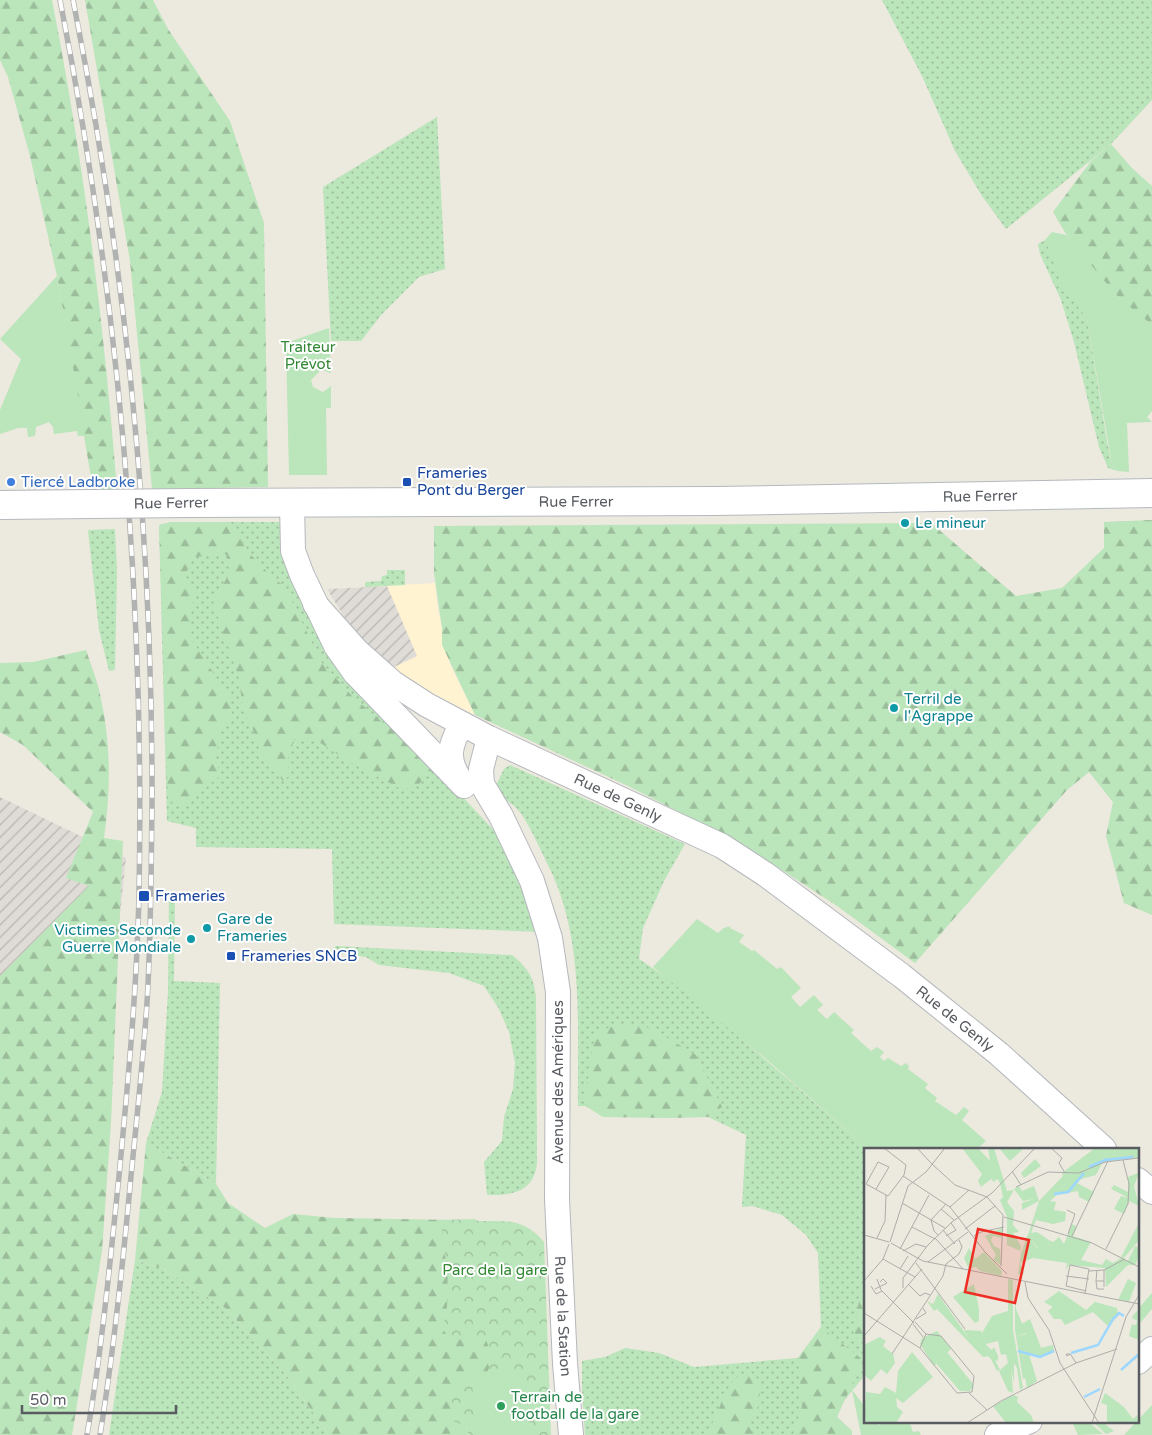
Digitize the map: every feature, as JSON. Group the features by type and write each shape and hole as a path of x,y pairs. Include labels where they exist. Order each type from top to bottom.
{"main road":[{"name":"Rue Ferrer","path":"0,505 717,501 1152,493"}],"street":[{"path":"292,502 293,551 315,604 336,646 355,672 464,786 512,841"},
{"name":"Rue de Genly","path":"315,604 357,651 393,683 489,738 722,846 765,874 902,976 992,1048 1103,1148"},
{"path":"462,724 453,738 450,750 451,766 464,786"},
{"path":"489,738 481,769 482,784 501,816 512,841"},
{"name":"Avenue des Amériques","path":"512,841 532,881 550,938 558,992 559,1227"},
{"path":"1140,1182 1152,1192"},
{"name":"Rue de la Station","path":"559,1227 565,1363 571,1435"},
{"path":"1140,1360 1152,1349"},
{"path":"997,1435 1028,1422"}],"shaded area":[{"path":"435,583 438,609 450,664 475,715 408,682 375,659 327,589"},
{"path":"387,586 417,656 390,669 351,628 327,589"},
{"path":"0,797 126,858 66,1435 0,1435"}],"green space":[{"path":"0,0 52,0 74,122 92,244 106,366 117,490 93,489 57,276 30,156 8,77 0,60"},
{"path":"85,0 153,0 168,29 230,121 264,223 268,487 152,489 130,261"},
{"path":"882,0 1152,0 1152,100 1111,144 1006,229 982,196 955,151 922,76"},
{"path":"437,117 445,269 419,277 382,314 361,341 331,341 323,187"},
{"path":"1111,144 1132,168 1152,186 1152,325 1137,314 1096,274 1062,228 1053,212 1091,161"},
{"path":"1052,232 1066,235 1118,297 1152,325 1152,411 1147,417 1152,422 1127,423 1129,472 1117,471 1112,465 1087,318 1064,290 1045,240"},
{"path":"1045,240 1080,309 1087,318 1107,441 1112,465 1117,471 1108,468 1099,447 1074,342 1061,300 1040,254 1038,244"},
{"path":"57,276 85,436 78,436 77,431 54,434 53,427 49,422 36,427 35,436 28,437 27,428 18,428 0,434 0,410 21,359 0,339"},
{"name":"Traiteur Prévot","path":"329,328 331,373 321,370 311,380 313,387 323,392 331,386 331,408 326,408 327,475 289,475 286,343"},
{"path":"1152,520 1152,915 1124,903 1106,836 1113,802 1089,772 1067,790 915,963 837,906 742,844 628,786 475,715 442,645 442,628 434,573 434,526 931,523 1016,596 1062,588 1104,548 1104,522"},
{"path":"171,522 282,522 284,556 458,792 501,838 525,885 541,932 334,924 332,849 196,847 196,828 167,821 159,525"},
{"path":"171,522 230,522 251,555 270,575 285,587 322,663 352,696 382,722 409,741 435,768 418,785 403,790 348,761 313,738 294,740 287,761 290,775 283,781 262,755 252,727 243,711 239,678 213,603 230,572 226,554 194,557 185,575 195,592 190,620 192,640 230,699 233,719 219,730 219,745 215,753 220,776 182,807 168,802 159,525"},
{"path":"115,529 117,571 115,670 109,671 99,630 88,530"},
{"path":"387,570 405,570 405,585 365,587 365,582 381,581 382,576 387,575"},
{"path":"86,650 99,689 108,748 109,784 104,838 123,841 111,1123 102,1251 72,1435 0,1435 0,976 89,886 66,878 93,812 23,745 0,732 0,663 33,662"},
{"path":"510,765 685,844 664,881 643,928 639,959 666,977 734,1032 867,1148 864,1148 864,1376 843,1402 837,1417 852,1431 852,1435 585,1435 582,1361 605,1357 625,1348 659,1353 694,1367 798,1358 821,1327 818,1253 806,1235 782,1215 752,1206 742,1207 746,1135 708,1117 603,1117 586,1106 578,1106 577,984 569,924 561,895 530,828 522,814 504,798 496,785 504,769"},
{"path":"175,892 174,981 220,983 216,1184 146,1143 162,1092 168,992 169,893"},
{"path":"697,919 718,933 724,928 731,926 730,928 744,935 739,942 752,951 754,950 777,969 781,967 801,988 791,997 800,1007 814,995 823,1005 817,1010 827,1019 834,1012 854,1030 851,1033 871,1051 877,1047 884,1052 880,1057 884,1061 888,1058 901,1066 906,1063 909,1066 908,1069 928,1084 925,1088 937,1098 935,1101 956,1115 964,1107 969,1111 962,1120 986,1141 978,1148 867,1148 765,1058 653,967"},
{"path":"336,946 512,955 526,968 534,984 536,997 537,1162 532,1180 521,1190 514,1193 487,1195 484,1162 502,1141 504,1117 513,1089 515,1063 509,1032 499,1009 484,986 449,973 379,965 366,957 328,952"},
{"path":"620,1024 651,1028 696,1055 722,1107 708,1117 671,1118 603,1117 586,1106 586,1088 596,1038 599,1031"},
{"path":"146,1143 216,1184 228,1203 265,1228 293,1214 334,1218 457,1220 509,1320 466,1426 469,1435 329,1435 285,1373 225,1308 162,1268 135,1260"},
{"name":"Parc de la gare","path":"475,1219 478,1221 514,1222 537,1234 544,1242 551,1435 469,1435 466,1426 453,1421 450,1402 456,1389 470,1378 487,1373 493,1358 486,1340 451,1339 442,1329 446,1316 448,1289 441,1220"},
{"path":"135,1260 162,1268 225,1308 285,1373 329,1435 109,1435"},
{"path":"864,1290 864,1344 854,1336 860,1294"},
{"path":"1152,1293 1152,1309 1141,1322 1140,1307"},
{"path":"821,1327 863,1360 837,1417 852,1431 852,1435 793,1435 802,1406 798,1358"},
{"name":"Terrain de football de la gare","path":"523,1369 531,1435 478,1435 471,1376"},
{"path":"751,1372 762,1384 757,1409 747,1424 755,1435 703,1435 713,1422 726,1391 731,1384 736,1378"},
{"path":"852,1390 864,1405 864,1422 876,1422 879,1425 887,1422 909,1422 913,1432 919,1431 921,1435 861,1435"},
{"path":"1152,1405 1152,1435 1124,1435 1136,1422 1140,1422 1140,1418"},
{"path":"1088,1422 1103,1434 1078,1435 1073,1424"},
{"path":"1093,1422 1102,1422 1114,1431 1106,1434"}],"railway":[{"path":"60,0 98,222 124,445 132,557 140,781 138,929 132,1035 109,1273 87,1435"},
{"path":"73,0 92,100 122,301 141,503 148,604 151,705 152,807 147,1003 121,1274 110,1370 100,1435"}],"place":[{"name":"Tiercé Ladbroke","path":"11,482"},
{"name":"Frameries Pont du Berger","path":"407,482"},
{"name":"Le mineur","path":"905,523"},
{"name":"Terril de l'Agrappe","path":"894,708"},
{"name":"Frameries","path":"144,896"},
{"name":"Gare de Frameries","path":"207,928"},
{"name":"Victimes Seconde Guerre Mondiale","path":"191,939"},
{"name":"Frameries SNCB","path":"231,956"},
{"name":"Terrain de football de la gare","path":"501,1406"}]}
